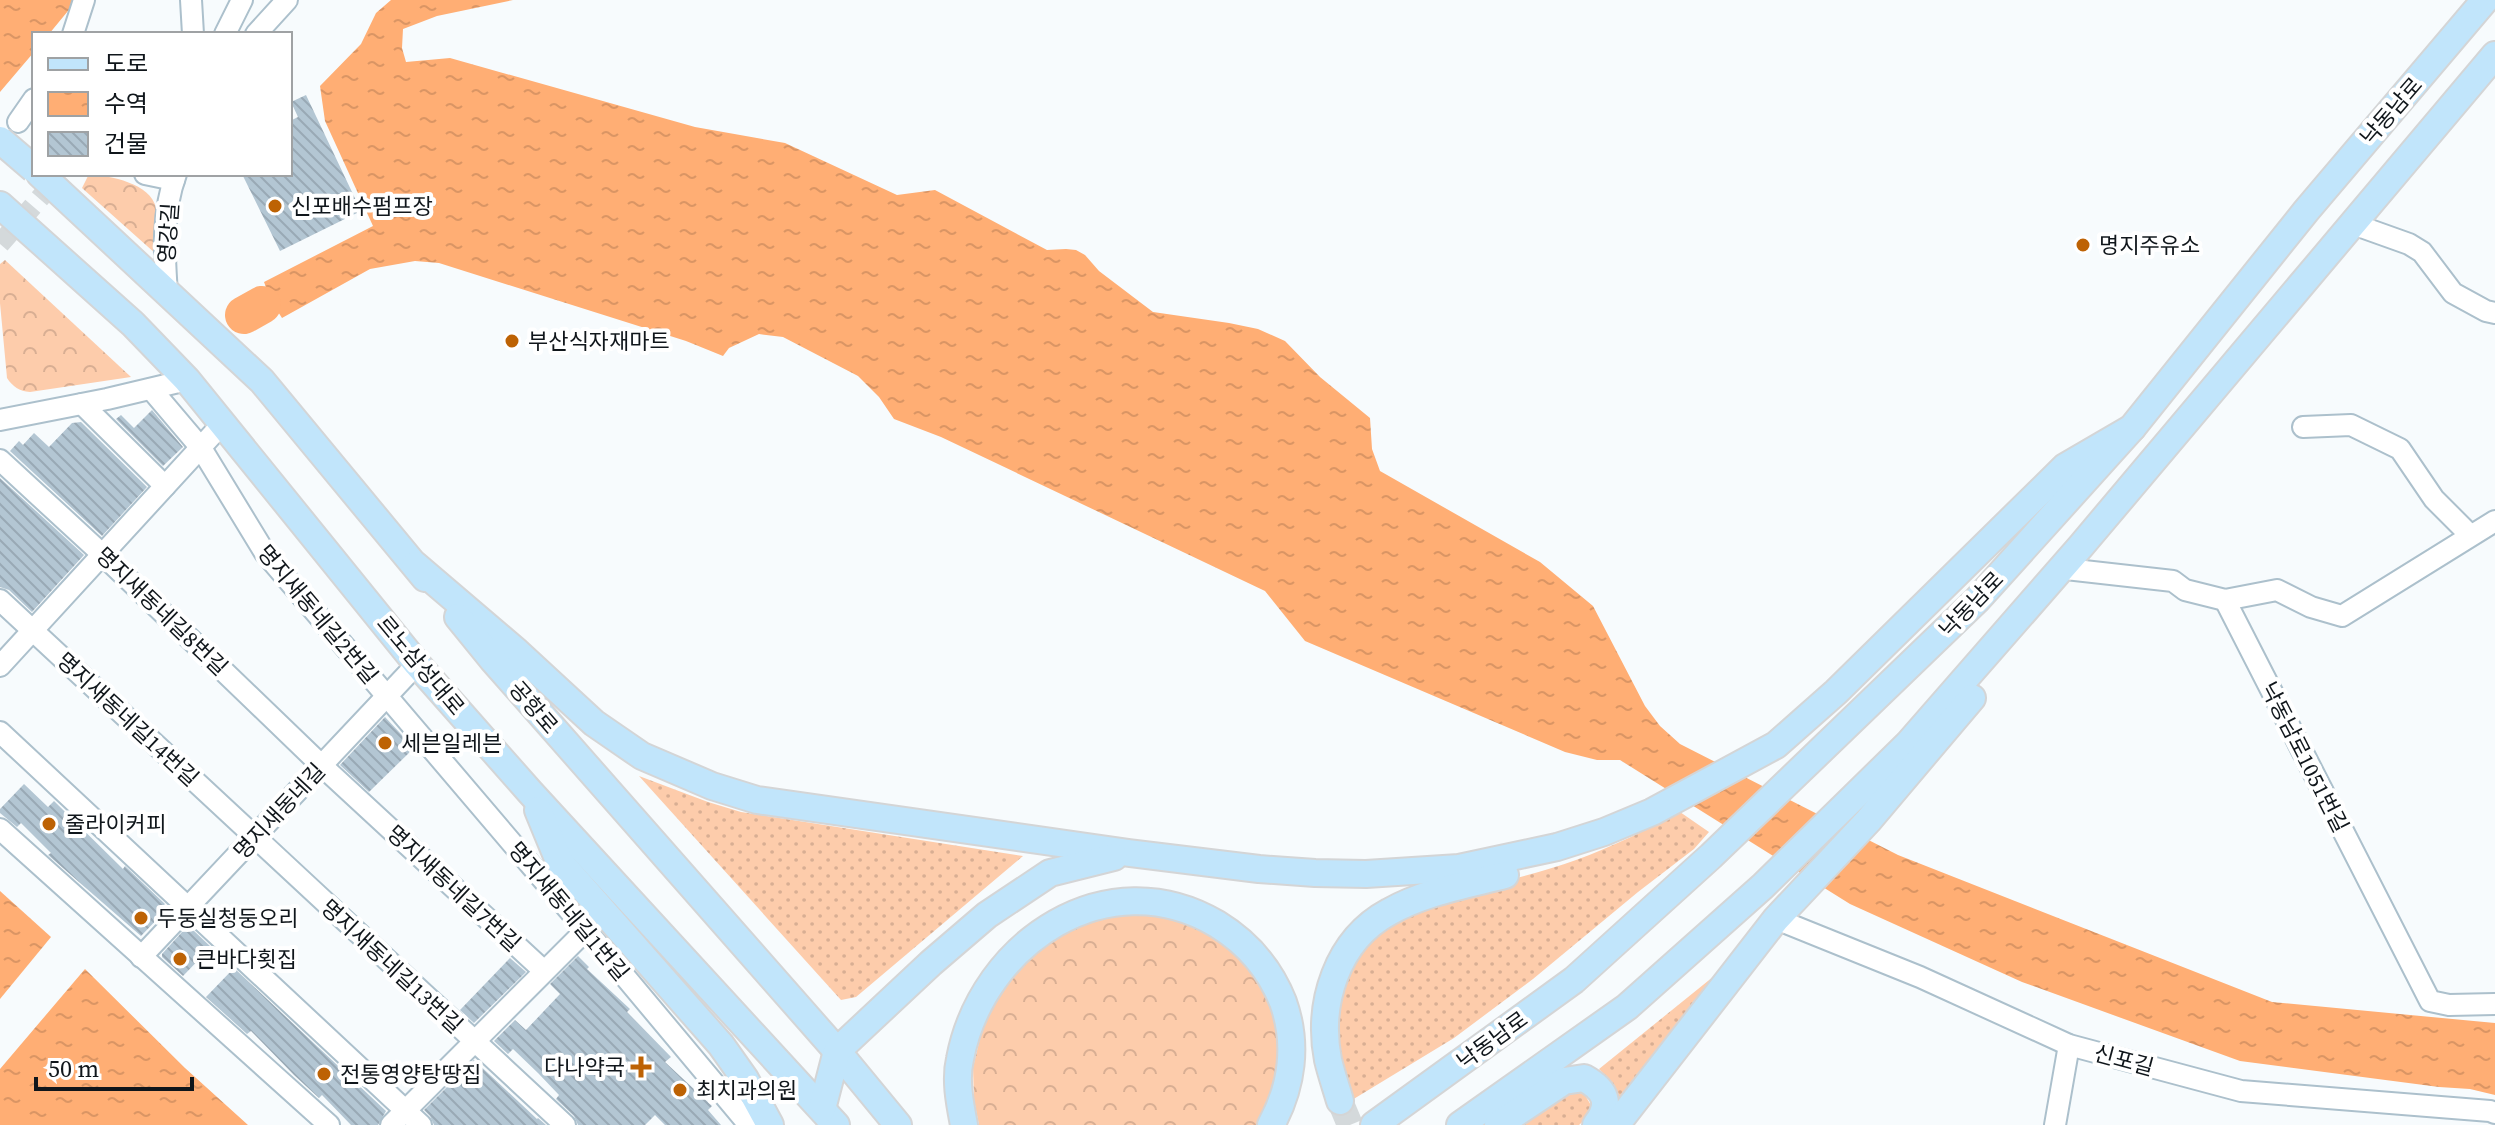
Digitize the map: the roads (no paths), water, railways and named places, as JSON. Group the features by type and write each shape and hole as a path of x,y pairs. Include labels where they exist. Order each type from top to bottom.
{"main road":[{"name":"낙동남로","path":"1374,1125 1574,980 1711,856 1977,600 2132,428 2306,211 2485,0"},
{"name":"낙동남로","path":"1460,1125 1627,1007 1763,886 1858,813 1931,719 2495,55"},
{"path":"9,131 32,166"},
{"path":"42,176 167,293"},
{"name":"르노삼성대로","path":"2,207 133,324 187,380 417,664 530,792 829,1117"},
{"name":"공항로","path":"167,293 262,381 493,660 837,1051 898,1125"},
{"path":"415,565 594,723 642,756 712,786 757,800 1259,869 1366,874 1459,868 1557,847 1604,832 1652,812 1776,745 1846,682 2065,467 2132,428"},
{"path":"1616,1125 1858,813 2021,639 2081,546"},
{"path":"530,792 559,861 721,1045 745,1079 770,1125"},
{"path":"1340,1101 1328,1058 1326,1021 1331,984 1342,958 1357,935 1389,911 1443,891 1516,872 1557,847"},
{"path":"829,1117 837,1051 931,963 987,915 1050,873 1129,853"},
{"path":"964,1125 959,1103 959,1061 970,1021 988,986 1012,955 1037,934 1079,913 1112,904 1141,902 1173,905 1200,914 1232,933 1256,956 1276,983 1292,1044 1284,1101 1271,1125"},
{"path":"1498,1125 1564,1081 1584,1078 1598,1087 1605,1100 1605,1112 1596,1125"}],"street":[{"path":"74,32 84,0"},
{"path":"191,0 193,32"},
{"path":"226,32 242,0"},
{"path":"258,32 287,0"},
{"path":"9,131 32,102"},
{"name":"영강길","path":"167,293 164,248 175,177"},
{"path":"2353,224 2409,244 2422,252 2453,293 2495,313"},
{"path":"0,420 187,380"},
{"name":"명지새동네길2번길","path":"151,389 201,448 265,553 388,698"},
{"path":"82,404 165,486"},
{"path":"0,666 223,423"},
{"path":"2303,427 2351,425 2400,449 2434,499 2470,535"},
{"name":"명지새동네길8번길","path":"0,460 321,765"},
{"path":"2066,569 2173,581 2185,590 2225,600 2277,590 2311,607 2342,616 2495,521"},
{"name":"명지새동네길14번길","path":"0,600 256,838"},
{"name":"낙동남로1051번길","path":"2225,600 2430,1001 2449,1005 2495,1004"},
{"name":"명지새동네길","path":"141,957 417,664"},
{"name":"명지새동네길1번길","path":"388,698 749,1125"},
{"path":"0,732 189,908 398,1118 421,1125"},
{"name":"명지새동네길7번길","path":"321,765 544,971"},
{"path":"0,829 329,1125"},
{"name":"명지새동네길13번길","path":"256,838 565,1125"},
{"name":"신포길","path":"1783,911 2069,1045 2241,1091 2495,1113"},
{"path":"398,1118 586,930"},
{"path":"2055,1125 2069,1045"}],"water":[{"path":"0,0 77,0 51,32 32,32 32,54 0,92"},
{"path":"391,0 513,0 437,16 403,29 402,48 406,62 450,58 695,127 785,143 897,195 935,190 1047,250 1076,250 1085,255 1099,271 1153,312 1258,329 1285,341 1320,377 1370,418 1372,449 1380,471 1540,562 1593,606 1645,706 1660,726 1680,744 1898,855 2272,1002 2495,1023 2495,1095 2470,1089 2240,1061 2022,982 1850,904 1620,760 1597,760 1565,752 1305,641 1265,591 941,437 894,419 879,397 858,376 783,337 759,334 729,348 723,356 686,341 439,263 415,261 370,269 282,318 264,282 373,226 325,121 320,86 361,44 376,13"},
{"path":"0,891 51,937 0,999"},
{"path":"85,969 248,1125 0,1125 0,1069"}],"waterway":[{"path":"244,315 262,305"}],"tunnel":[{"path":"0,244 59,176"},
{"path":"1340,1101 1350,1125"}],"place":[{"name":"신포배수펌프장","path":"275,206"},
{"name":"명지주유소","path":"2083,245"},
{"name":"부산식자재마트","path":"512,341"},
{"name":"세븐일레븐","path":"385,743"},
{"name":"줄라이커피","path":"49,824"},
{"name":"두둥실청둥오리","path":"141,918"},
{"name":"큰바다횟집","path":"180,959"},
{"name":"다나약국","path":"641,1067"},
{"name":"전통영양탕땅집","path":"324,1074"},
{"name":"최치과의원","path":"680,1090"}]}
